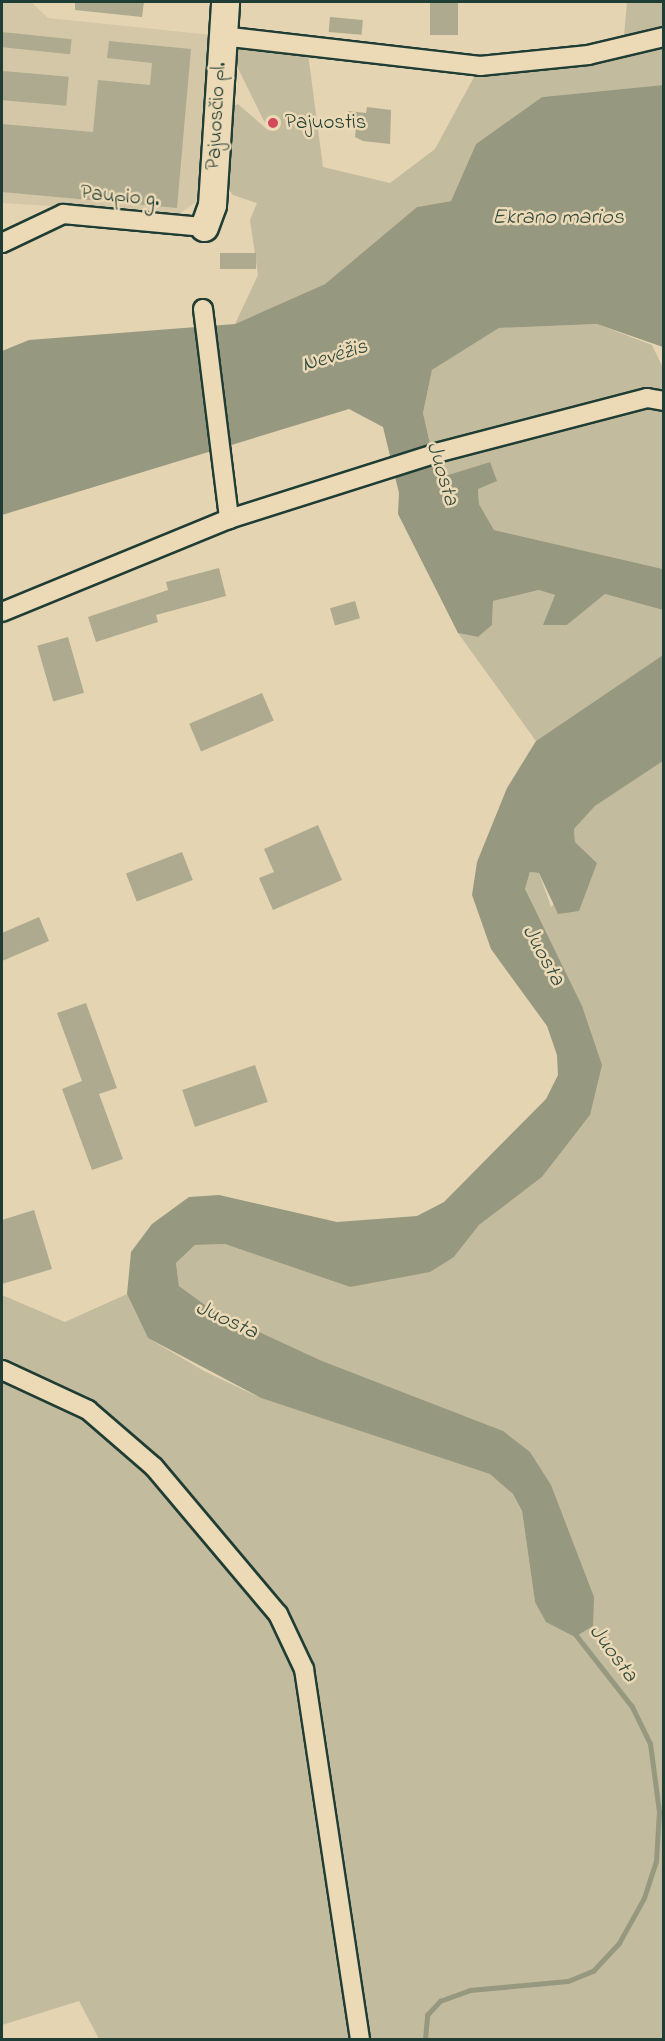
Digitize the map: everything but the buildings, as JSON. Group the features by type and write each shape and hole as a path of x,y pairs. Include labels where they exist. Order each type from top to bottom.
{"main road":[{"name":"Pajuosčio pl.","path":"204,227 212,205 225,2"}],"street":[{"path":"222,36 480,66 588,55 663,38"},
{"name":"Paupio g.","path":"2,243 63,214 204,227"},
{"path":"203,309 221,485 229,519"},
{"path":"2,612 229,519 387,467 647,398 663,401"},
{"path":"2,1370 88,1410 154,1467 278,1614 304,1669 360,2040"}],"shaded area":[{"path":"2,2 31,2 48,18 222,36 196,202 179,214 2,203"},
{"path":"627,2 663,2 663,85 542,97 476,144 451,201 417,207 325,284 235,324 258,275 250,220 257,203 233,195 218,176 222,111 238,104 269,131 222,36 307,46 323,167 390,183 435,149 480,66 623,47"},
{"path":"597,324 652,345 663,368 663,569 494,530 479,504 478,489 490,462 438,478 423,413 432,370 499,328"},
{"path":"540,590 555,595 544,625 567,625 605,594 663,610 663,655 536,741 458,633 478,637 492,625 493,601"},
{"path":"663,761 663,2039 99,2039 79,2001 2,2025 2,1295 65,1322 127,1294 148,1338 204,1371 261,1398 490,1473 513,1494 522,1511 535,1602 551,1485 322,1361 212,1310 179,1286 176,1263 195,1245 225,1244 350,1287 454,1257 479,1225 542,1177 590,1115 546,938 525,889 530,872 539,873 551,907 597,863 575,842 574,829 595,806"}],"water":[{"name":"Ekrano marios","path":"663,85 663,347 597,324 499,328 432,370 423,413 438,478 490,462 497,481 478,489 479,504 494,530 663,569 663,610 605,594 567,625 543,625 555,595 539,590 493,601 492,625 478,637 458,633 398,514 399,493 383,427 349,409 2,515 2,351 29,340 235,324 325,284 417,207 451,201 476,144 542,97"},
{"name":"Juosta","path":"663,655 663,761 595,806 574,829 575,842 597,863 579,911 558,914 539,873 530,872 525,889 582,1006 602,1065 590,1115 542,1177 479,1225 454,1257 430,1272 350,1287 225,1244 195,1245 176,1263 179,1286 212,1310 322,1361 503,1431 530,1452 551,1485 594,1597 593,1626 575,1637 546,1622 535,1602 522,1511 513,1494 490,1474 261,1398 148,1338 127,1294 131,1252 152,1224 189,1197 219,1195 337,1222 417,1216 444,1202 546,1099 558,1075 557,1055 547,1026 491,949 472,895 477,862 507,788 536,741"}],"waterway":[{"name":"Juosta","path":"425,2040 427,2015 440,2001 470,1990 568,1981 593,1971 619,1943 644,1898 656,1861 659,1812 650,1744 632,1707 574,1633"}],"place":[{"name":"Pajuostis","path":"273,123"}],"water label":[{"name":"Nevėžis","path":"335,357"}]}
